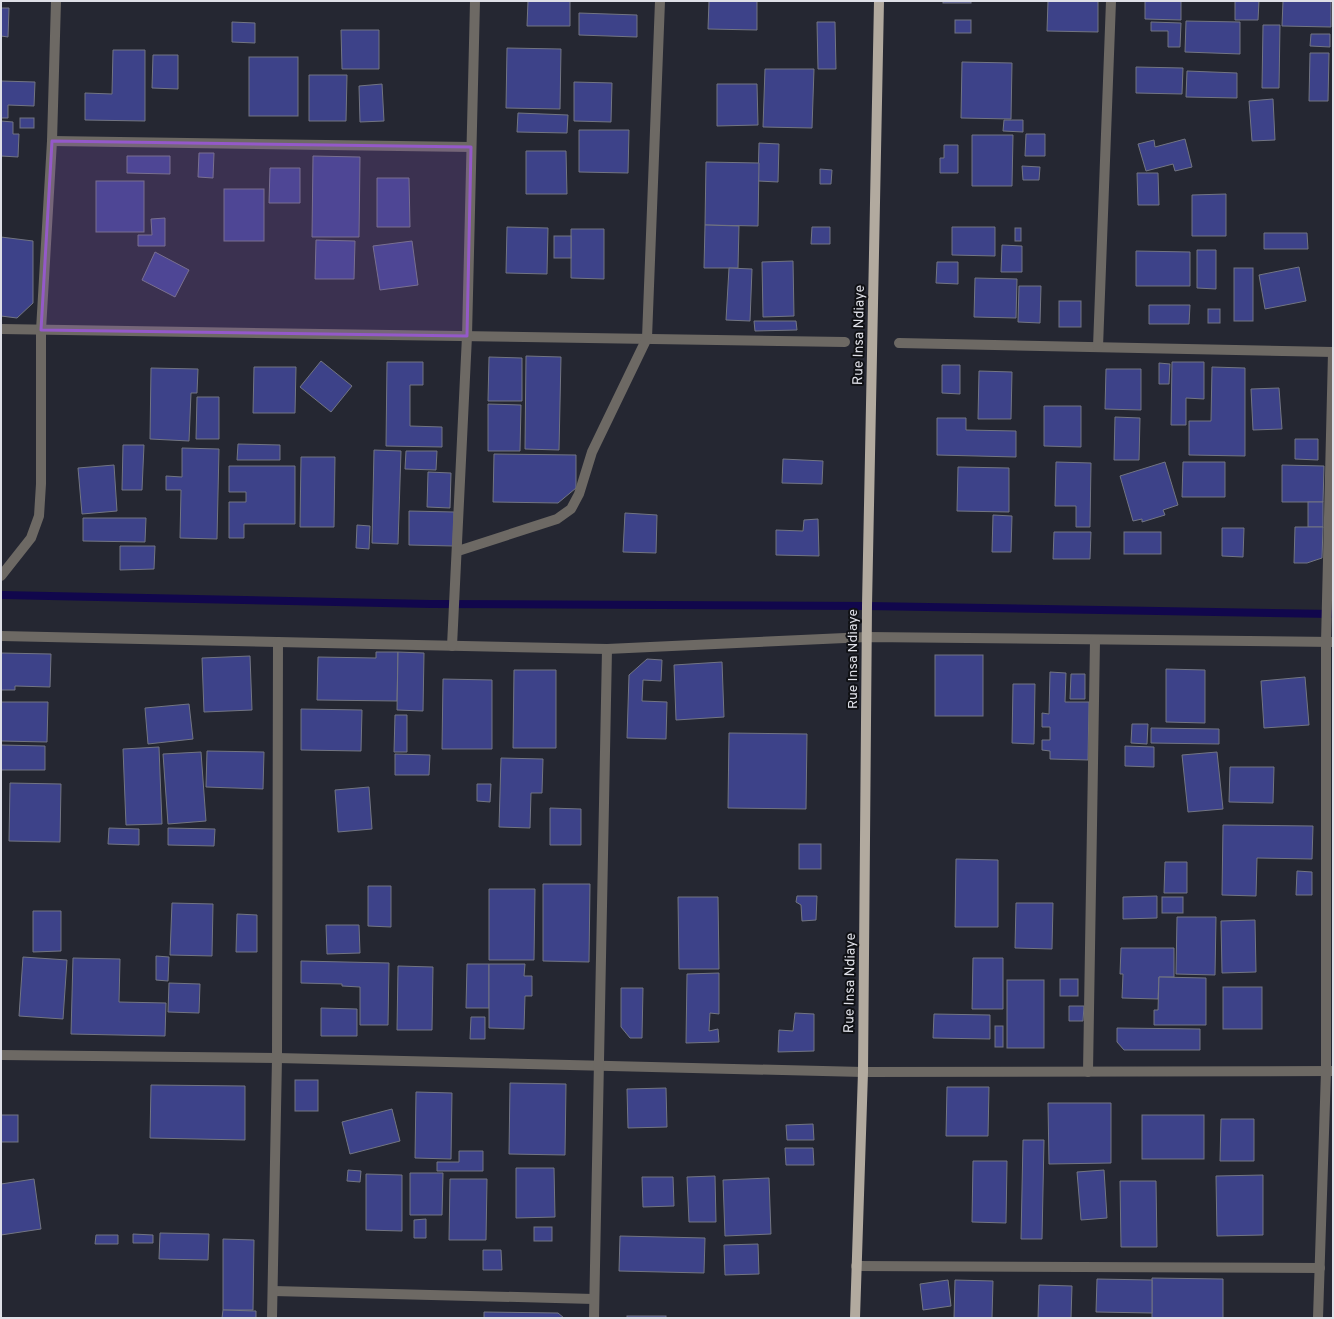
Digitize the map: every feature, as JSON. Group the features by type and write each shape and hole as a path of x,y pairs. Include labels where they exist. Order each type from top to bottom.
{"main road":[{"name":"Rue Insa Ndiaye","path":"855,1318 862,1072 867,637 879,1"}],"street":[{"path":"1,576 31,538 39,516 41,484 40,330 52,142 56,1"},
{"path":"452,646 458,551 467,336 475,1"},
{"path":"458,551 557,518 571,509 579,494 592,452 647,338 660,1"},
{"path":"1098,347 1111,1"},
{"path":"52,142 471,147"},
{"path":"1,329 845,342"},
{"path":"899,343 1333,352 1329,642 1330,1071 1318,1318"},
{"path":"1,636 607,649 867,637 1329,642"},
{"path":"1088,1072 1095,640"},
{"path":"272,1318 277,1058 278,642"},
{"path":"594,1318 607,649"},
{"path":"1,1055 277,1058 862,1072 1330,1071"},
{"path":"856,1266 1320,1268"},
{"path":"273,1291 594,1299"}],"highlighted area":[{"path":"52,141 471,147 467,336 41,330"}],"building":[{"path":"528,1 570,1 570,26 527,26"},
{"path":"709,1 757,1 757,30 708,29"},
{"path":"943,1 971,1 971,3 943,3"},
{"path":"1048,1 1098,1 1098,32 1047,31"},
{"path":"1145,1 1181,1 1181,20 1145,19"},
{"path":"1235,1 1259,1 1258,20 1235,20"},
{"path":"1283,1 1331,1 1331,27 1282,26"},
{"path":"1,8 9,8 8,37 1,36"},
{"path":"579,13 637,15 637,37 579,35"},
{"path":"955,20 971,20 971,33 955,33"},
{"path":"1186,21 1240,22 1240,54 1185,52"},
{"path":"232,22 255,23 255,43 232,42"},
{"path":"817,22 835,22 836,69 818,69"},
{"path":"1151,22 1181,23 1180,47 1168,47 1168,31 1151,31"},
{"path":"1263,25 1280,25 1279,88 1262,88"},
{"path":"341,30 379,30 379,69 342,69"},
{"path":"1311,34 1330,34 1330,47 1310,46"},
{"path":"507,48 561,49 560,109 506,108"},
{"path":"113,50 145,50 145,121 85,120 85,93 112,94"},
{"path":"1310,53 1329,53 1328,101 1309,101"},
{"path":"153,55 178,55 178,89 152,88"},
{"path":"249,57 298,57 298,116 249,116"},
{"path":"962,62 1012,63 1011,119 961,118"},
{"path":"1136,67 1183,68 1182,94 1136,93"},
{"path":"765,69 814,69 812,128 763,127"},
{"path":"1187,71 1237,73 1237,98 1186,97"},
{"path":"309,75 347,75 346,121 309,121"},
{"path":"1,81 35,82 34,106 8,105 8,118 1,118"},
{"path":"574,82 612,83 611,122 574,121"},
{"path":"382,84 384,121 360,122 359,86"},
{"path":"717,84 757,84 758,125 717,126"},
{"path":"1273,99 1275,140 1252,141 1249,101"},
{"path":"518,113 568,115 567,133 517,132"},
{"path":"20,118 34,118 34,128 20,128"},
{"path":"1004,120 1023,120 1023,132 1003,131"},
{"path":"1,121 13,122 13,134 19,134 18,157 1,156"},
{"path":"579,130 629,130 628,173 579,172"},
{"path":"1026,134 1045,134 1045,156 1025,156"},
{"path":"972,135 1013,135 1012,186 972,186"},
{"path":"1185,139 1192,167 1175,171 1173,164 1146,171 1138,144 1154,140 1155,147"},
{"path":"759,143 779,144 778,182 758,181"},
{"path":"944,145 958,145 958,173 940,173 940,158 944,158"},
{"path":"526,151 566,151 567,194 526,194"},
{"path":"199,153 214,153 213,178 198,177"},
{"path":"127,156 170,156 170,174 127,173"},
{"path":"313,156 360,157 359,237 312,237"},
{"path":"706,162 759,163 758,226 705,225"},
{"path":"1022,166 1040,167 1039,180 1023,180"},
{"path":"270,168 300,168 300,203 269,203"},
{"path":"820,169 832,170 831,184 820,184"},
{"path":"1137,173 1158,173 1159,205 1138,205"},
{"path":"377,178 409,178 410,227 377,227"},
{"path":"96,181 144,181 144,232 96,232"},
{"path":"224,189 264,189 264,241 224,241"},
{"path":"1226,194 1226,236 1192,236 1192,195"},
{"path":"165,218 165,246 138,246 138,235 152,235 151,219"},
{"path":"705,225 739,226 738,268 704,268"},
{"path":"507,227 548,228 547,274 506,273"},
{"path":"812,227 830,227 830,244 811,244"},
{"path":"952,227 995,227 995,256 952,255"},
{"path":"1015,228 1021,228 1021,241 1015,241"},
{"path":"571,229 604,229 604,279 571,278"},
{"path":"1264,233 1307,233 1308,249 1264,249"},
{"path":"554,236 571,236 571,258 554,258"},
{"path":"1,237 33,241 33,303 17,318 1,316"},
{"path":"316,240 355,241 354,279 315,279"},
{"path":"412,241 418,285 380,290 373,246"},
{"path":"1002,245 1022,246 1022,272 1001,272"},
{"path":"1197,250 1216,250 1216,289 1197,288"},
{"path":"1136,251 1190,252 1190,286 1136,286"},
{"path":"155,252 189,270 175,297 142,280"},
{"path":"793,261 794,316 763,317 762,262"},
{"path":"937,262 958,262 958,284 936,283"},
{"path":"1299,267 1306,301 1265,309 1259,275"},
{"path":"729,268 752,269 750,321 726,320"},
{"path":"1234,268 1253,268 1253,321 1234,321"},
{"path":"975,278 1017,279 1016,318 974,317"},
{"path":"1019,286 1041,286 1040,323 1018,322"},
{"path":"1059,301 1081,301 1081,327 1059,327"},
{"path":"1149,305 1190,305 1189,324 1149,324"},
{"path":"1208,309 1220,309 1220,323 1208,323"},
{"path":"754,321 796,321 797,330 755,331"},
{"path":"526,356 561,357 559,450 525,449"},
{"path":"489,357 522,358 522,401 488,401"},
{"path":"321,361 352,386 331,412 300,387"},
{"path":"387,362 423,362 423,385 410,385 410,426 442,427 442,447 386,446"},
{"path":"1172,362 1204,362 1204,399 1186,398 1186,425 1171,425"},
{"path":"1159,363 1170,364 1169,384 1159,384"},
{"path":"942,365 960,365 960,394 942,393"},
{"path":"254,367 296,367 295,413 253,413"},
{"path":"1212,367 1245,368 1245,456 1189,455 1189,421 1211,421"},
{"path":"151,368 198,369 197,393 191,393 189,441 150,439"},
{"path":"1106,369 1141,369 1141,410 1105,409"},
{"path":"979,371 1012,372 1011,419 978,419"},
{"path":"1279,388 1282,429 1253,430 1251,389"},
{"path":"197,397 219,397 219,439 196,439"},
{"path":"488,404 521,405 520,451 488,451"},
{"path":"1044,406 1081,406 1081,447 1044,446"},
{"path":"1115,417 1140,418 1139,460 1114,460"},
{"path":"937,418 966,418 966,430 1016,431 1016,457 937,455"},
{"path":"1295,439 1318,439 1318,460 1295,459"},
{"path":"238,444 280,445 280,460 237,460"},
{"path":"123,445 144,445 142,490 122,490"},
{"path":"182,448 219,449 217,539 180,538 181,490 166,490 166,476 182,477"},
{"path":"374,450 401,451 398,544 372,543"},
{"path":"406,451 437,451 436,470 405,469"},
{"path":"494,454 576,455 576,488 558,503 493,502"},
{"path":"301,457 335,457 334,527 300,527"},
{"path":"783,459 823,461 822,484 782,483"},
{"path":"1056,462 1091,463 1090,527 1076,527 1076,506 1055,506"},
{"path":"1165,462 1178,505 1163,510 1165,515 1142,522 1142,519 1133,521 1120,476"},
{"path":"1183,462 1225,462 1225,497 1182,497"},
{"path":"114,465 117,511 82,514 78,468"},
{"path":"1282,465 1324,466 1323,502 1282,502"},
{"path":"229,466 295,466 295,524 244,524 244,538 229,538 229,502 246,502 246,492 229,492"},
{"path":"958,467 1009,468 1009,512 957,511"},
{"path":"428,472 451,473 450,508 427,507"},
{"path":"1308,502 1323,502 1323,527 1308,527"},
{"path":"409,511 454,512 453,546 409,545"},
{"path":"625,513 657,515 656,553 623,552"},
{"path":"993,515 1012,516 1011,552 992,552"},
{"path":"83,518 146,518 145,542 83,541"},
{"path":"818,519 819,556 776,555 776,530 803,531 804,520"},
{"path":"357,525 370,526 369,549 356,548"},
{"path":"1295,527 1323,527 1322,558 1307,563 1294,563"},
{"path":"1222,528 1244,528 1243,557 1222,556"},
{"path":"1054,532 1091,532 1090,559 1053,559"},
{"path":"1124,532 1161,532 1161,554 1124,554"},
{"path":"120,546 155,546 154,569 120,570"},
{"path":"376,652 398,652 397,701 317,700 318,657 376,658"},
{"path":"398,652 424,653 423,711 397,710"},
{"path":"1,653 51,654 50,687 15,686 15,690 1,690"},
{"path":"935,655 983,655 983,716 935,716"},
{"path":"250,656 252,710 204,712 202,658"},
{"path":"647,659 662,660 661,681 643,680 642,701 667,702 666,739 627,738 629,675"},
{"path":"722,662 724,717 676,720 674,665"},
{"path":"1166,669 1205,670 1205,723 1166,722"},
{"path":"514,670 556,670 556,748 513,748"},
{"path":"1050,672 1066,673 1065,702 1089,702 1088,760 1050,759 1050,751 1042,750 1042,740 1050,740 1050,727 1042,727 1042,713 1049,714"},
{"path":"1071,674 1085,674 1085,699 1070,699"},
{"path":"1305,677 1309,725 1264,728 1261,681"},
{"path":"443,679 492,680 492,749 442,749"},
{"path":"1013,684 1035,684 1034,744 1012,743"},
{"path":"1,702 48,702 47,742 1,741"},
{"path":"189,704 193,739 148,744 145,708"},
{"path":"301,709 362,710 361,751 301,750"},
{"path":"395,715 407,715 407,752 394,752"},
{"path":"1132,724 1148,724 1147,744 1131,743"},
{"path":"1151,728 1219,729 1219,744 1151,743"},
{"path":"729,733 807,734 806,809 728,808"},
{"path":"1,745 45,746 45,770 1,770"},
{"path":"1125,746 1154,747 1154,767 1125,766"},
{"path":"159,747 162,824 126,825 123,749"},
{"path":"207,751 264,752 263,789 206,787"},
{"path":"201,752 206,821 168,824 163,754"},
{"path":"1217,752 1223,809 1188,812 1182,755"},
{"path":"395,754 430,755 429,775 395,775"},
{"path":"501,758 543,759 542,793 531,793 530,828 499,827"},
{"path":"1230,767 1274,767 1273,803 1229,802"},
{"path":"10,783 61,784 60,842 9,841"},
{"path":"477,784 491,784 490,802 477,801"},
{"path":"369,787 372,829 338,832 335,790"},
{"path":"550,808 581,809 581,845 550,845"},
{"path":"1223,825 1313,826 1312,859 1257,858 1256,896 1222,895"},
{"path":"109,828 139,829 139,845 108,844"},
{"path":"168,828 215,829 214,846 168,845"},
{"path":"799,844 821,844 821,869 799,869"},
{"path":"956,859 998,860 998,927 955,927"},
{"path":"1165,862 1187,862 1187,893 1164,893"},
{"path":"1297,871 1312,872 1312,895 1296,895"},
{"path":"543,884 590,884 589,962 543,961"},
{"path":"368,886 391,886 391,927 368,926"},
{"path":"489,889 535,889 534,960 489,960"},
{"path":"797,896 817,896 816,920 802,921 801,905 796,902"},
{"path":"1157,896 1157,918 1123,919 1123,897"},
{"path":"678,897 718,897 719,969 679,969"},
{"path":"1162,897 1183,897 1183,913 1162,913"},
{"path":"172,903 213,904 212,956 170,955"},
{"path":"1016,903 1053,903 1052,949 1015,948"},
{"path":"33,911 61,911 61,951 33,952"},
{"path":"237,914 257,915 257,952 236,952"},
{"path":"1177,917 1216,917 1215,975 1176,974"},
{"path":"1255,920 1256,972 1222,973 1221,921"},
{"path":"326,925 359,925 360,953 327,954"},
{"path":"1121,948 1174,948 1174,977 1159,977 1158,999 1122,998 1123,974 1120,974"},
{"path":"156,956 169,957 168,981 156,980"},
{"path":"23,957 67,960 63,1019 19,1016"},
{"path":"73,958 120,959 119,1002 166,1003 165,1036 71,1034"},
{"path":"973,958 1003,958 1003,1009 972,1009"},
{"path":"301,961 389,963 388,1025 360,1025 360,987 342,986 342,984 301,983"},
{"path":"467,964 489,964 489,1008 466,1008"},
{"path":"489,964 525,964 524,976 532,976 532,996 525,996 524,1029 489,1028"},
{"path":"398,966 433,967 432,1030 397,1030"},
{"path":"719,973 719,1014 710,1013 709,1031 718,1029 719,1042 686,1043 687,974"},
{"path":"1159,977 1206,978 1206,1025 1154,1025 1154,1010 1158,1010"},
{"path":"1060,979 1078,979 1078,996 1060,996"},
{"path":"1007,980 1044,980 1044,1048 1007,1048"},
{"path":"169,983 200,984 199,1013 168,1012"},
{"path":"1223,987 1262,987 1262,1029 1223,1029"},
{"path":"621,988 643,988 642,1038 630,1038 621,1027"},
{"path":"1069,1006 1084,1006 1083,1021 1069,1021"},
{"path":"321,1008 357,1009 357,1036 321,1036"},
{"path":"795,1013 814,1014 814,1051 778,1052 779,1030 793,1031"},
{"path":"934,1014 990,1015 990,1039 933,1038"},
{"path":"471,1017 485,1017 485,1039 470,1039"},
{"path":"995,1026 1003,1026 1003,1047 995,1047"},
{"path":"1117,1028 1200,1029 1200,1050 1124,1050 1117,1042"},
{"path":"295,1080 318,1080 318,1111 295,1111"},
{"path":"510,1083 566,1084 565,1155 509,1154"},
{"path":"151,1085 245,1086 245,1140 150,1138"},
{"path":"947,1087 989,1087 988,1136 946,1136"},
{"path":"666,1088 667,1127 628,1128 627,1089"},
{"path":"416,1092 452,1093 451,1159 415,1158"},
{"path":"1048,1103 1111,1103 1111,1163 1049,1164"},
{"path":"392,1109 400,1141 350,1154 342,1122"},
{"path":"1,1115 18,1115 18,1142 1,1142"},
{"path":"1142,1115 1204,1115 1204,1159 1142,1159"},
{"path":"1221,1119 1254,1119 1254,1161 1220,1161"},
{"path":"813,1124 814,1140 787,1140 786,1125"},
{"path":"1023,1140 1044,1140 1042,1239 1021,1239"},
{"path":"785,1148 813,1148 814,1165 786,1165"},
{"path":"459,1151 483,1151 483,1171 437,1171 437,1162 459,1162"},
{"path":"973,1161 1007,1161 1006,1223 972,1222"},
{"path":"516,1168 554,1168 555,1217 516,1218"},
{"path":"348,1170 361,1171 360,1182 347,1181"},
{"path":"1104,1170 1107,1218 1081,1220 1077,1172"},
{"path":"410,1173 443,1173 442,1215 410,1215"},
{"path":"366,1174 402,1175 402,1231 366,1230"},
{"path":"1263,1175 1263,1235 1217,1236 1216,1176"},
{"path":"715,1176 716,1222 689,1222 687,1177"},
{"path":"642,1177 673,1177 674,1206 643,1207"},
{"path":"769,1178 771,1234 725,1236 723,1180"},
{"path":"34,1179 41,1229 1,1235 1,1184"},
{"path":"450,1179 487,1179 486,1240 449,1240"},
{"path":"1120,1181 1156,1181 1157,1247 1121,1247"},
{"path":"426,1219 426,1238 414,1238 414,1220"},
{"path":"534,1227 552,1227 552,1241 534,1241"},
{"path":"160,1233 209,1234 208,1260 159,1259"},
{"path":"133,1234 153,1235 153,1243 133,1243"},
{"path":"96,1235 118,1235 118,1244 95,1244"},
{"path":"620,1236 705,1238 704,1273 619,1271"},
{"path":"223,1239 254,1240 253,1310 223,1310"},
{"path":"758,1244 759,1274 725,1275 724,1245"},
{"path":"483,1250 501,1250 502,1270 483,1270"},
{"path":"1152,1278 1223,1279 1223,1318 1152,1318"},
{"path":"1097,1279 1152,1280 1152,1313 1096,1312"},
{"path":"948,1280 951,1306 923,1310 920,1284"},
{"path":"955,1280 993,1281 992,1318 954,1318"},
{"path":"1039,1285 1072,1286 1071,1318 1038,1318"},
{"path":"223,1310 256,1311 256,1318 222,1318"},
{"path":"484,1312 558,1313 564,1318 484,1318"},
{"path":"627,1316 666,1316 666,1318 627,1318"}],"waterway":[{"path":"1,595 430,604 867,606 1333,614"}]}
